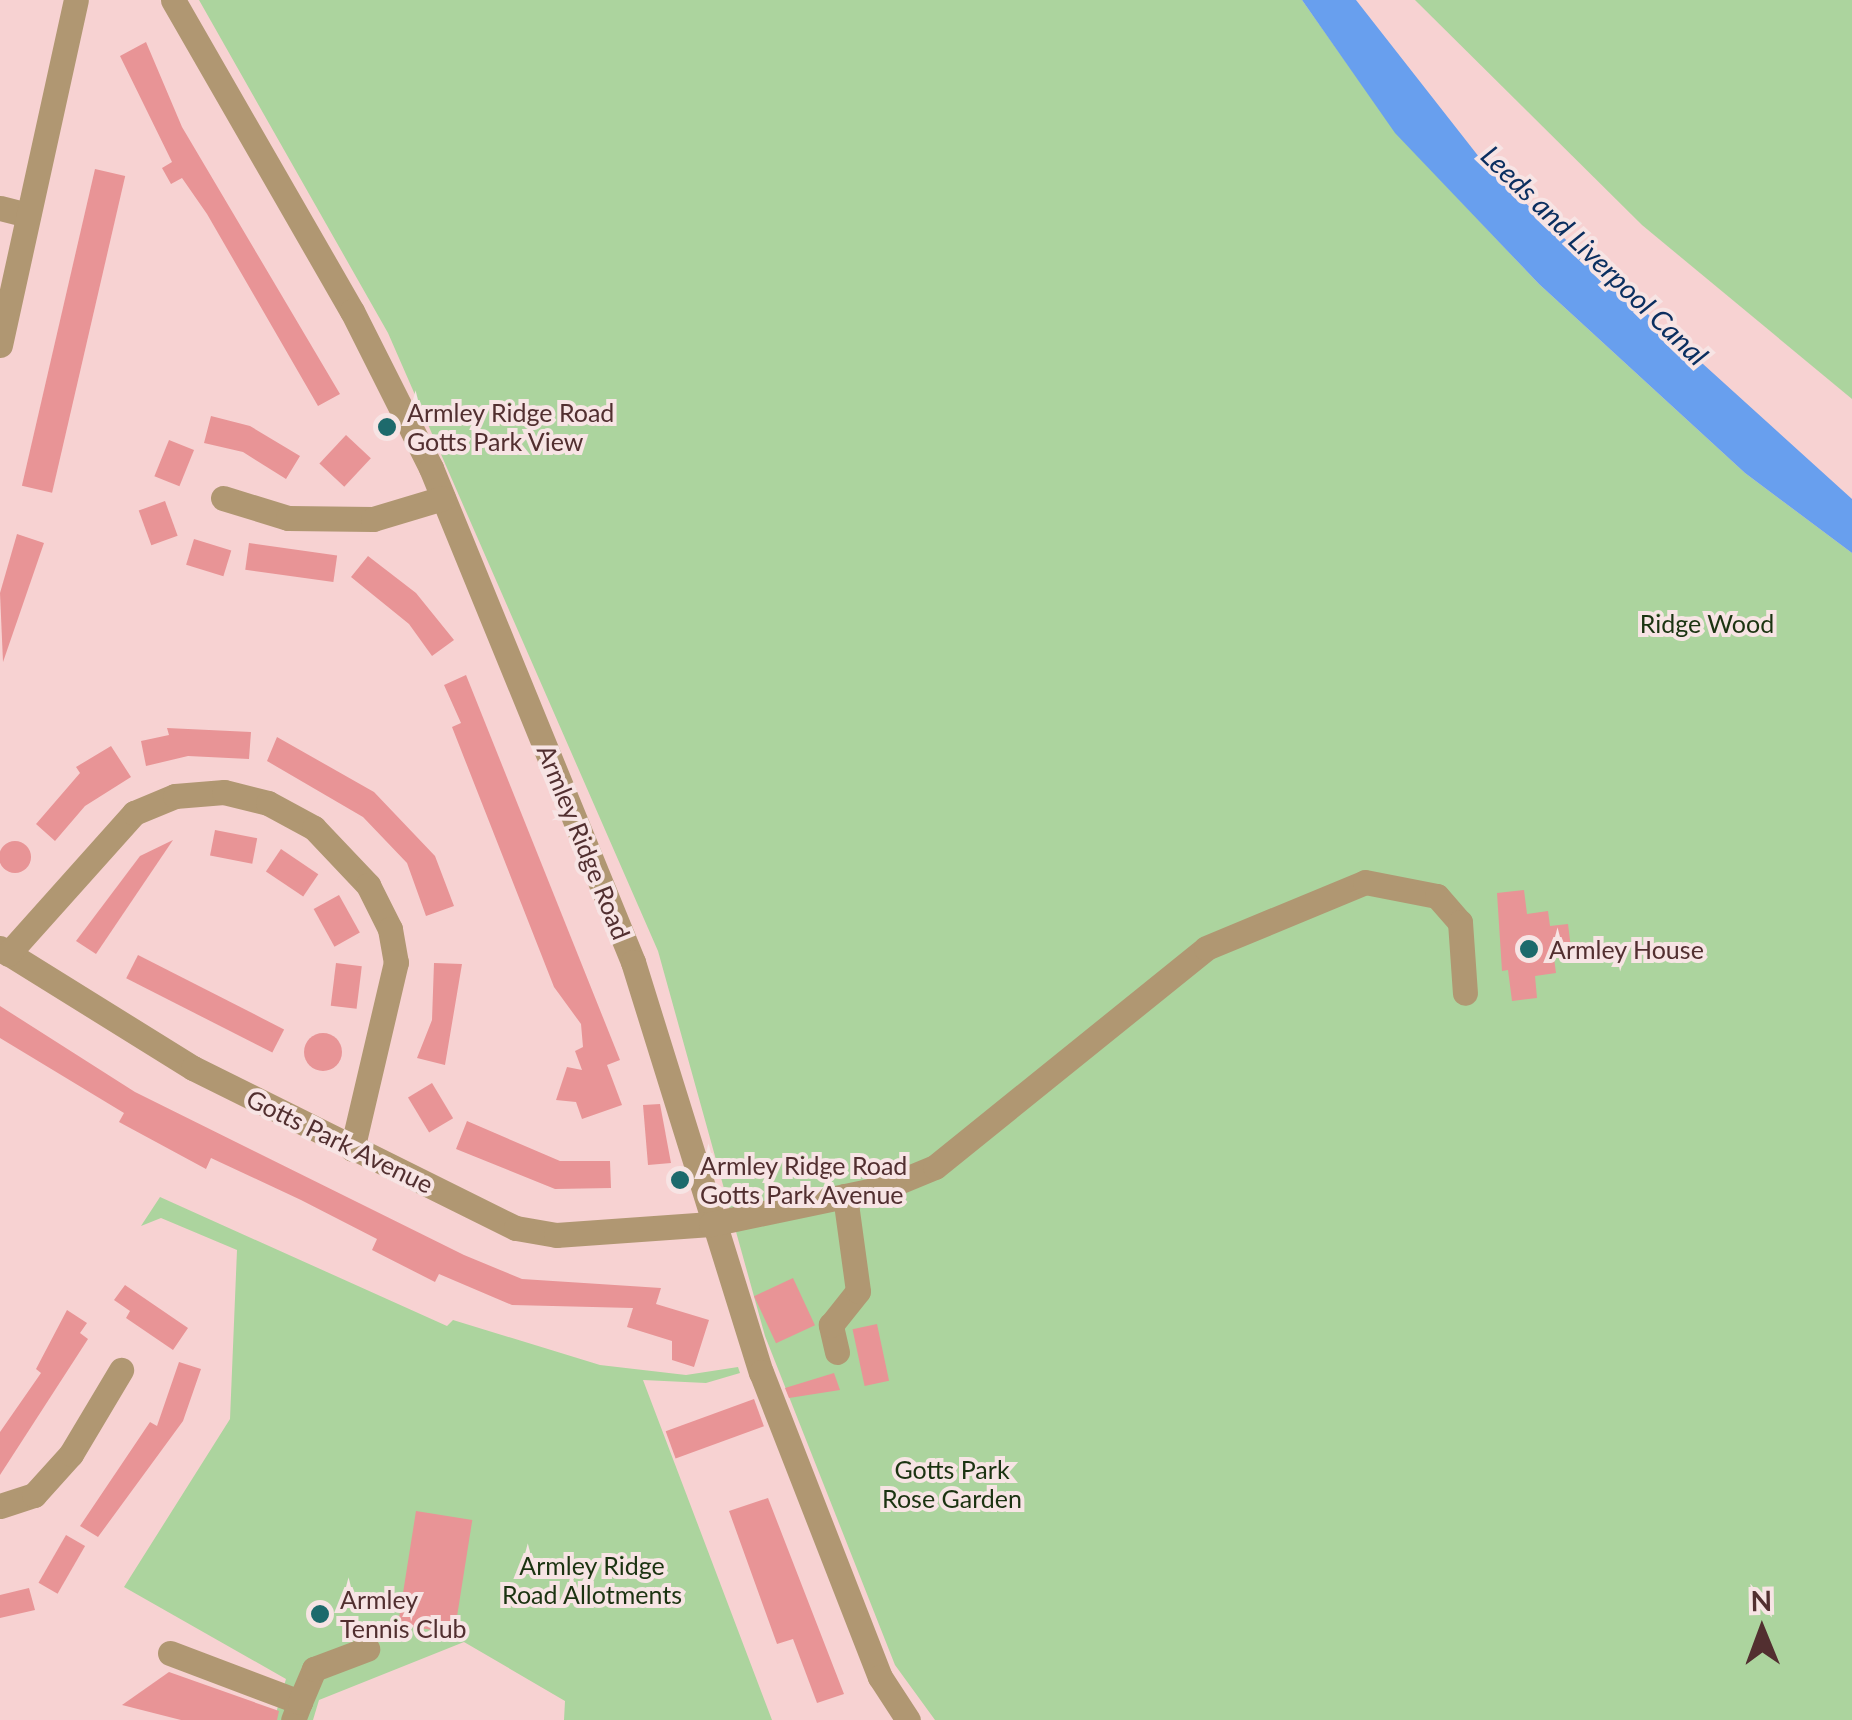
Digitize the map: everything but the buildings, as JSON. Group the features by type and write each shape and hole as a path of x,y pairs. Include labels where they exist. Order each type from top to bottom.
{"street":[{"path":"0,345 59,94 76,0"},
{"name":"Armley Ridge Road","path":"173,0 352,311 444,498 633,962 673,1073 711,1224 880,1677 908,1720"},
{"path":"0,208 28,215"},
{"path":"223,498 288,518 373,519 444,498"},
{"path":"4,951 134,813 175,796 224,792 268,803 314,828 368,885 390,929 396,962 352,1149"},
{"name":"Gotts Park Avenue","path":"4,951 193,1068 516,1228 615,1235 711,1224 845,1196 936,1167 1206,948 1366,882 1436,896 1460,922 1465,993"},
{"path":"837,1352 831,1325 858,1291 845,1196"},
{"path":"0,1506 34,1495 71,1454 120,1370"},
{"path":"170,1653 297,1711 314,1669 367,1650"}],"green space":[{"path":"199,0 1302,0 1396,133 1539,284 1745,473 1852,553 1852,1720 935,1720 895,1665 765,1336 658,951 388,333"},
{"path":"1415,0 1852,0 1852,399 1642,225"},
{"name":"Armley Ridge Road Allotments","path":"160,1197 447,1326 453,1320 600,1365 686,1375 738,1367 740,1373 706,1383 643,1380 772,1720 564,1720 565,1701 464,1642 319,1700 313,1720 274,1720 286,1679 124,1587 230,1419 237,1250 161,1218 141,1226"}],"water":[{"path":"1302,0 1356,0 1490,171 1852,499 1852,553 1745,473 1539,284 1395,133"}],"place":[{"name":"Armley Ridge Road Gotts Park View","path":"387,427"},
{"name":"Armley House","path":"1529,949"},
{"name":"Armley Ridge Road Gotts Park Avenue","path":"680,1180"},
{"name":"Armley Tennis Club","path":"320,1614"}],"water label":[{"name":"Leeds and Liverpool Canal","path":"1595,255"}],"park label":[{"name":"Ridge Wood","path":"1707,623"},
{"name":"Gotts Park Rose Garden","path":"952,1484"}]}
